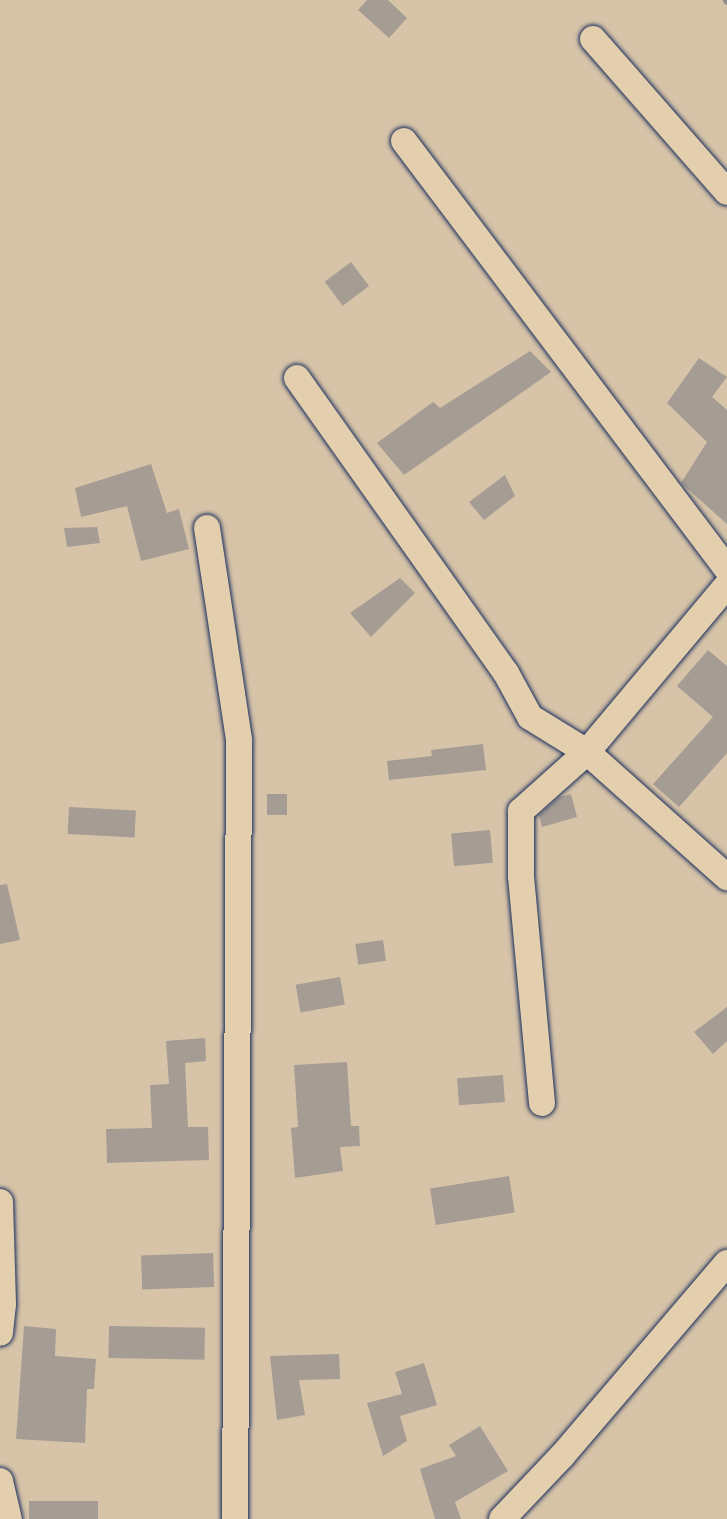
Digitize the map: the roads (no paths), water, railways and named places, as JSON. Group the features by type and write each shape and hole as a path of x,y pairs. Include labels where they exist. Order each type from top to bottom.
{"street":[{"path":"593,39 727,192"},
{"path":"404,141 727,569"},
{"path":"297,378 506,673 530,717 587,752 727,877"},
{"path":"207,528 239,740 235,1519"},
{"path":"542,1103 521,876 521,811 587,752 727,585"},
{"path":"0,1202 3,1304 0,1333"},
{"path":"502,1519 562,1456 727,1263"},
{"path":"0,1481 9,1519"}]}
